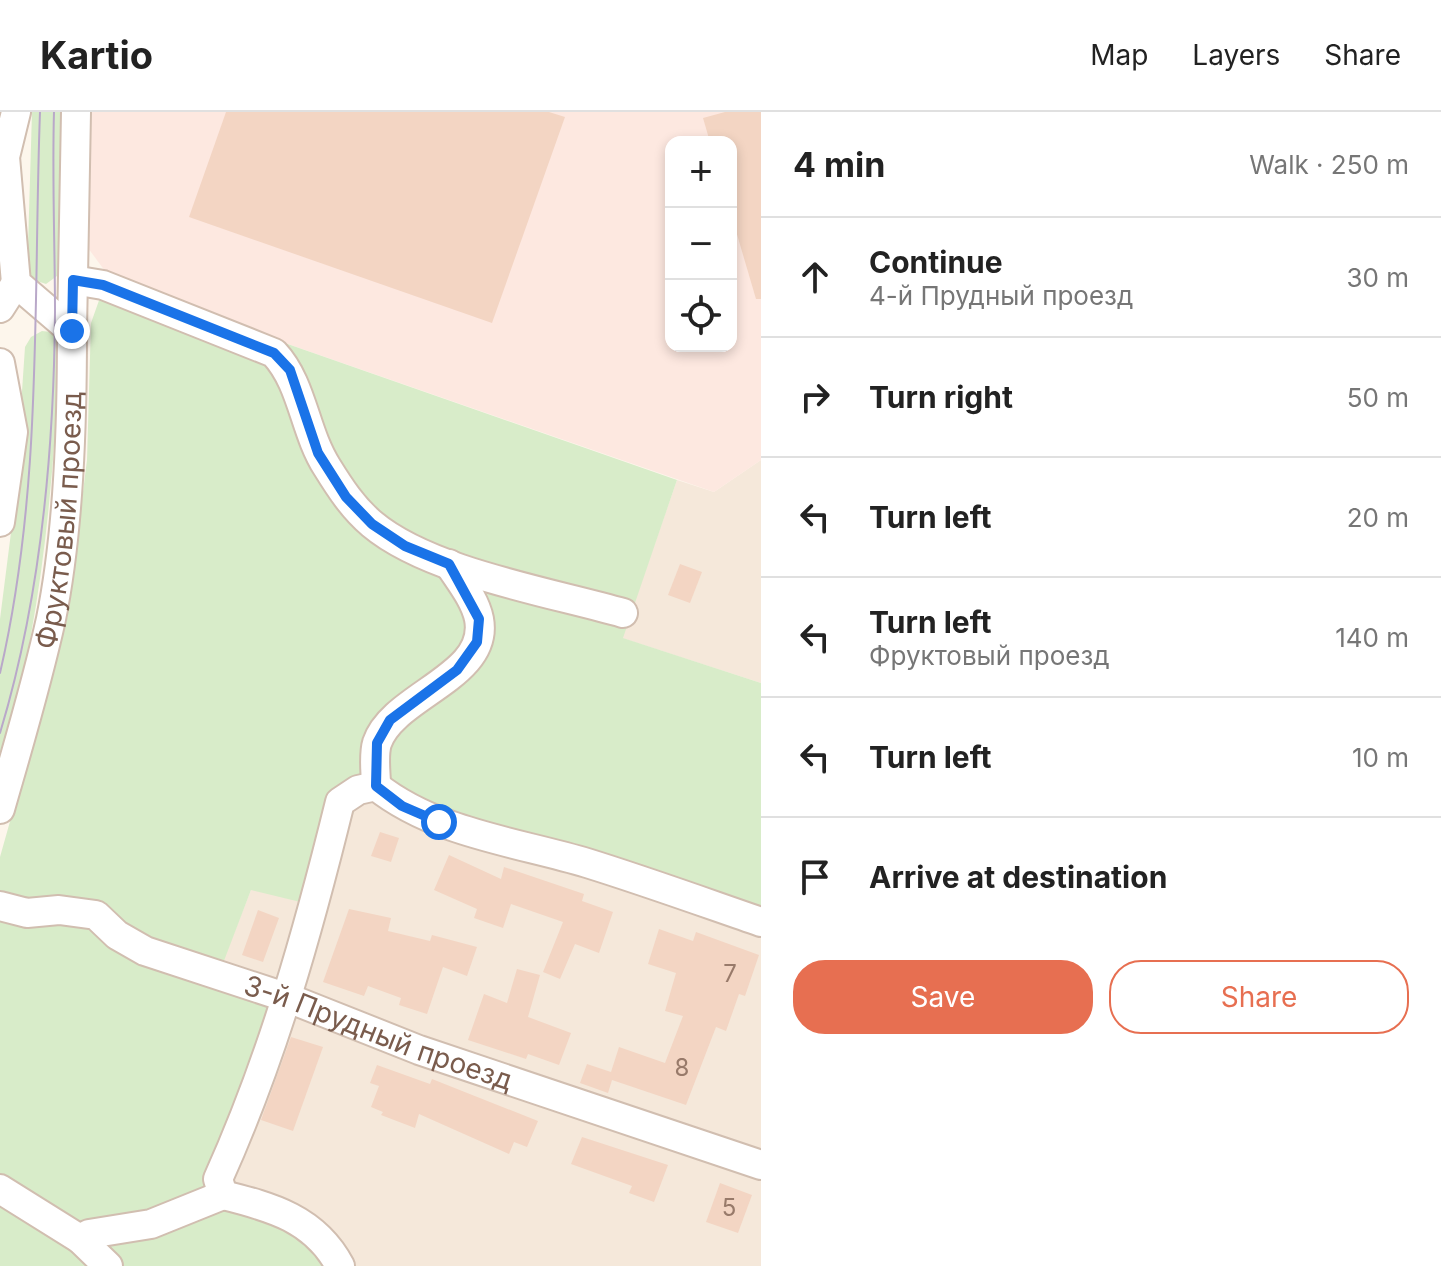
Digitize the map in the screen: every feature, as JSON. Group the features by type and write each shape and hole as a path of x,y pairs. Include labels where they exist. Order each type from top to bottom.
{"street":[{"path":"0,308 16,283 3,154 16,112"},
{"name":"Фруктовый проезд","path":"0,809 51,617 69,463 76,112"},
{"path":"73,280 103,285 274,353 290,370 318,453 346,497 372,524 405,546 449,564 623,613"},
{"path":"16,283 72,331"},
{"path":"0,363 13,432 0,522"},
{"path":"376,786 377,743 390,720 457,670 477,642 479,619 449,564"},
{"path":"376,786 402,806 439,822 587,863 761,922"},
{"path":"223,1195 218,1179 252,1104 288,998 313,917 340,802 358,790 376,786"},
{"name":"3-й Прудный проезд","path":"0,906 27,913 59,910 96,915 117,935 145,951 288,998 419,1050 761,1165"},
{"path":"0,1189 80,1239 108,1266"},
{"path":"80,1239 89,1234 151,1224 223,1195 274,1208 313,1229 329,1246 340,1266"}],"shaded area":[{"path":"90,112 761,112 761,460 714,492 170,303 108,275 88,248"},
{"path":"761,460 761,683 622,638 677,480 714,492"},
{"path":"358,798 761,927 761,1158 221,966 251,890"},
{"path":"288,1007 761,1172 761,1266 346,1266 227,1189"}],"green space":[{"path":"32,112 61,112 62,259 57,276 46,284 31,279 28,246"},
{"path":"108,275 170,303 677,480 623,638 761,683 761,914 442,815 358,798 325,908 251,890 222,966 292,994 227,1189 271,1211 334,1266 0,1266 0,857 67,619 87,460 91,323"},
{"path":"42,331 51,332 60,341 49,503 26,662 0,767 0,619 14,509 25,347 31,337"}],"building":[{"path":"226,112 549,112 565,117 492,323 189,217"},
{"path":"725,112 761,112 761,299 756,299 737,234 737,136 708,136 703,118"},
{"path":"680,564 702,572 690,603 668,595"},
{"path":"380,832 399,838 391,862 371,856"},
{"path":"449,855 501,879 504,867 584,894 582,901 613,912 599,953 575,944 560,979 543,972 563,922 511,904 503,928 474,918 477,909 434,890"},
{"path":"349,909 391,918 388,931 430,941 432,935 477,947 467,976 443,967 427,1014 399,1005 401,998 368,986 364,996 323,982"},
{"path":"258,910 279,918 263,962 242,955"},
{"path":"659,929 693,941 696,932 759,955 745,996 739,994 726,1031 716,1027 686,1105 612,1080 608,1093 580,1083 587,1064 611,1072 619,1047 665,1063 683,1016 665,1011 676,973 648,964"},
{"path":"517,969 540,975 528,1017 571,1033 559,1065 528,1054 526,1059 468,1040 484,994 507,1003"},
{"path":"291,1037 323,1047 293,1131 261,1120"},
{"path":"377,1065 430,1084 432,1079 538,1121 527,1147 514,1142 509,1154 419,1114 415,1128 381,1115 383,1112 371,1107 379,1086 370,1083"},
{"path":"582,1137 668,1165 654,1202 629,1193 632,1186 571,1164"},
{"path":"720,1183 752,1195 738,1233 706,1222"}],"tram line":[{"path":"0,673 14,603 30,464 40,112"},
{"path":"0,733 26,630 48,472 55,312 54,112"}],"route":[{"path":"72,331 73,280 103,285 274,353 290,370 318,453 346,497 372,524 405,546 449,564 470,597 479,619 477,642 457,670 390,720 377,743 375,764 376,786 402,806 439,822"}]}
